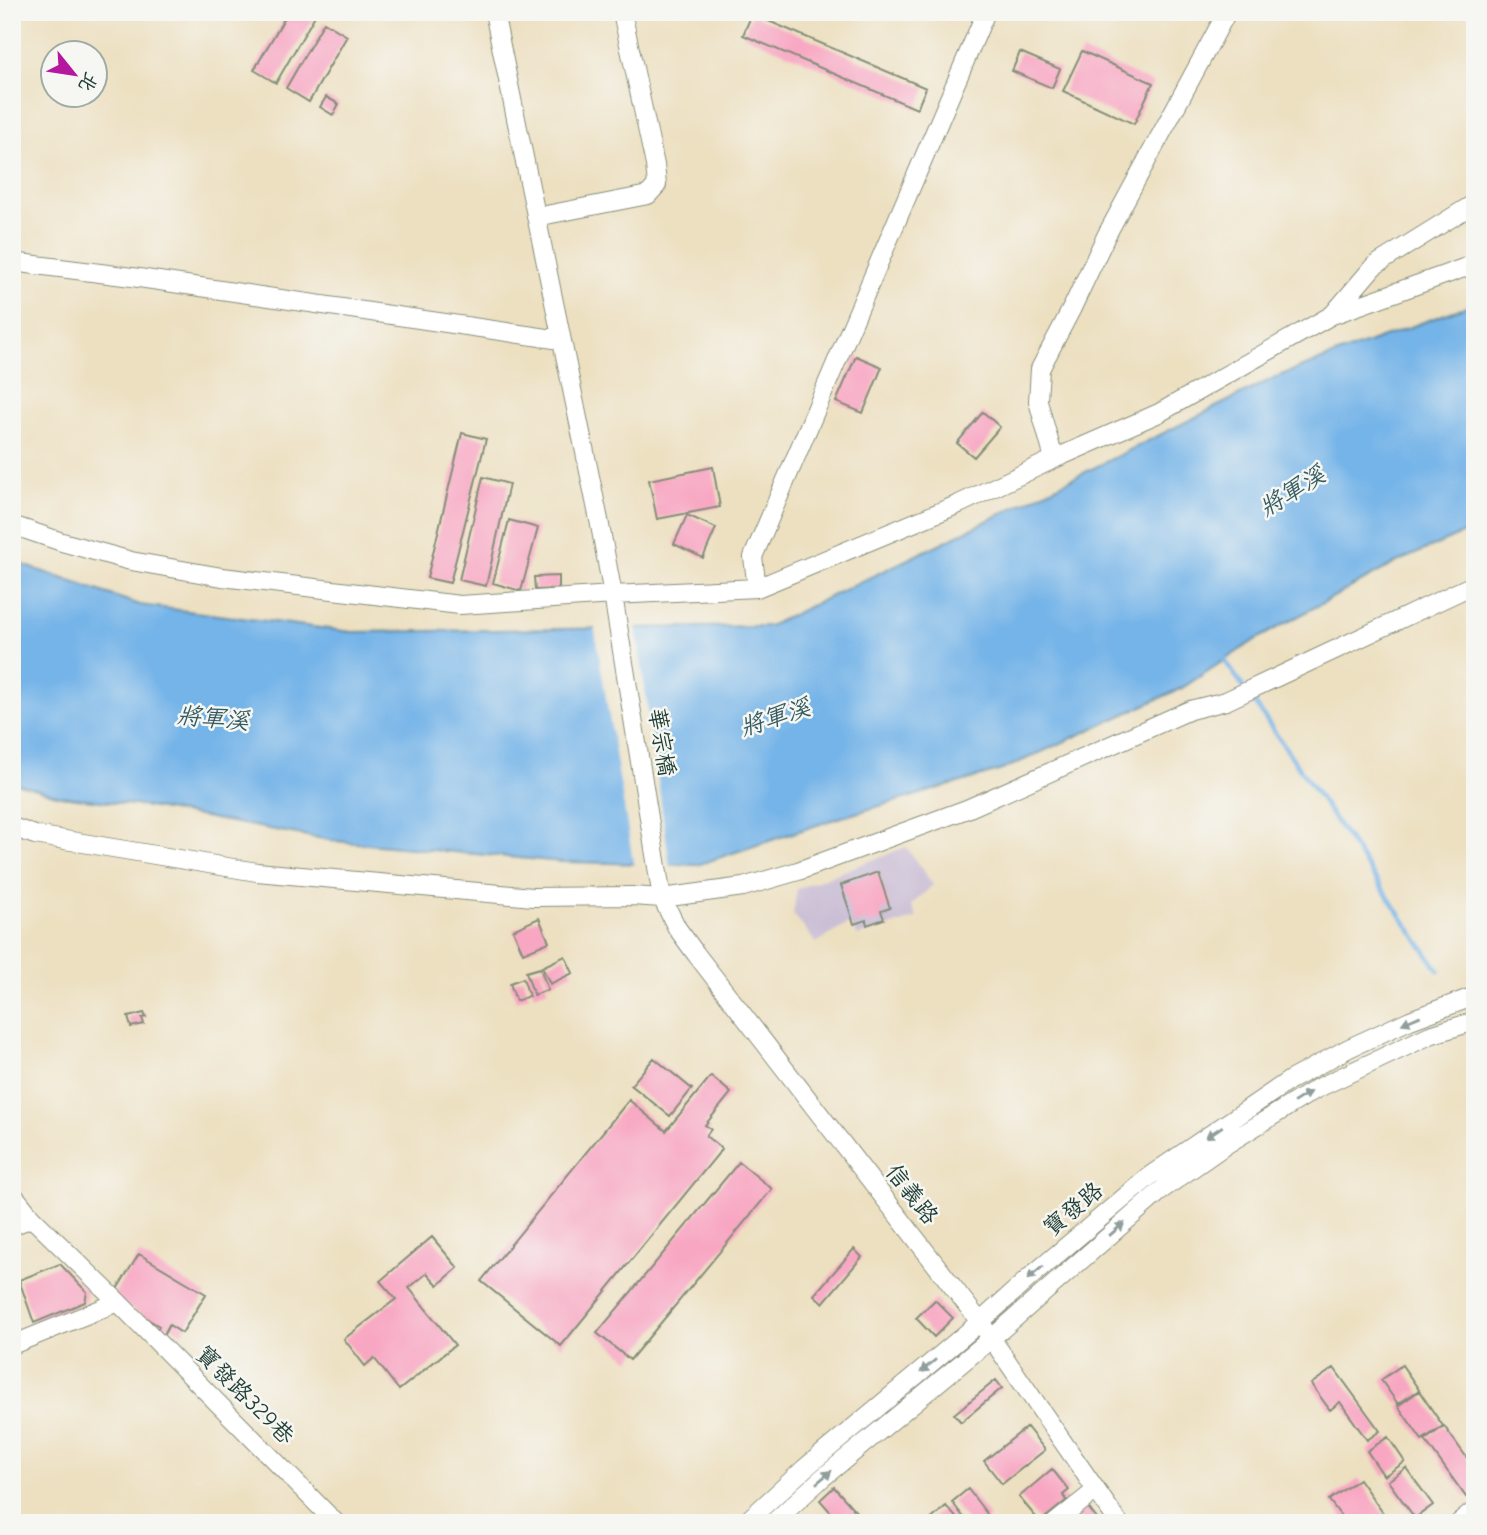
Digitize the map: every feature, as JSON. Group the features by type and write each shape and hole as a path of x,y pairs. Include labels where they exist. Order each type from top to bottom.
{"street":[{"name":"華宗橋","path":"494,12 599,520 662,898"},
{"path":"536,217 648,195 657,185 622,12"},
{"path":"757,588 753,557 986,12"},
{"path":"1054,459 1038,401 1040,369 1107,236 1227,12"},
{"path":"1332,315 1374,266 1475,204"},
{"path":"12,262 561,340"},
{"path":"12,525 131,561 222,577 460,605 757,588 959,504 1159,413 1332,315 1475,264"},
{"path":"12,827 35,835 257,872 533,897 662,898 743,887 798,871 967,809 1190,710 1226,701 1475,584"},
{"name":"信義路","path":"662,898 677,928 696,954 992,1338 1119,1523"},
{"name":"寶發路","path":"745,1523 804,1468 1151,1175 1290,1080 1349,1048 1410,1020 1475,996"},
{"name":"寶發路","path":"773,1523 821,1479 992,1338 1164,1188 1227,1144 1316,1089 1430,1035 1475,1021"},
{"name":"寶發路329巷","path":"12,1193 32,1218 336,1523"},
{"path":"12,1226 32,1218"},
{"path":"12,1345 118,1302"},
{"path":"1055,1523 1096,1490"},
{"path":"1459,1523 1475,1510"}],"shaded area":[{"path":"906,847 933,885 911,905 917,918 858,936 848,924 816,943 793,914 797,889"}],"water":[{"name":"將軍溪","path":"1475,303 1475,528 1397,562 1255,640 1182,688 1002,770 832,820 697,865 562,862 335,841 143,806 60,796 12,782 12,561 140,605 352,632 769,626 1276,377"}],"pier":[{"path":"594,625 636,625 670,867 634,867"}],"building":[{"path":"288,12 317,12 276,83 254,70"},
{"path":"752,14 926,88 917,109 743,35"},
{"path":"324,22 347,36 309,102 286,88"},
{"path":"1082,51 1153,83 1134,124 1063,91"},
{"path":"1020,52 1060,69 1052,88 1012,71"},
{"path":"326,97 339,104 333,115 320,107"},
{"path":"856,356 882,367 863,413 836,402"},
{"path":"983,412 1000,427 974,457 957,443"},
{"path":"462,433 486,439 450,583 427,578"},
{"path":"713,467 720,507 657,519 649,480"},
{"path":"483,477 509,484 486,586 459,580"},
{"path":"687,515 716,528 703,558 674,544"},
{"path":"509,520 538,528 521,591 493,583"},
{"path":"559,576 559,589 535,590 534,577"},
{"path":"878,872 890,908 881,911 884,919 867,925 866,920 854,924 841,885"},
{"path":"539,918 549,942 523,953 513,930"},
{"path":"565,956 573,973 550,984 542,967"},
{"path":"540,968 548,990 534,995 526,972"},
{"path":"523,978 529,996 516,1001 510,983"},
{"path":"144,1013 144,1024 131,1027 128,1017"},
{"path":"654,1058 692,1089 670,1116 631,1085"},
{"path":"711,1076 731,1093 705,1125 711,1129 706,1136 722,1149 561,1346 481,1281 629,1100 666,1131"},
{"path":"739,1162 772,1189 630,1360 597,1333"},
{"path":"432,1237 458,1268 438,1285 427,1273 409,1288 455,1345 399,1390 374,1358 365,1366 344,1339 396,1299 380,1281"},
{"path":"854,1249 862,1257 823,1303 814,1295"},
{"path":"139,1254 206,1294 182,1333 169,1325 163,1336 156,1331 159,1326 112,1297"},
{"path":"60,1264 87,1292 85,1302 34,1323 19,1280"},
{"path":"935,1300 953,1318 934,1337 916,1318"},
{"path":"1402,1365 1419,1390 1398,1404 1381,1380"},
{"path":"1334,1368 1380,1431 1367,1440 1340,1402 1330,1410 1311,1384"},
{"path":"996,1380 1002,1388 961,1422 954,1414"},
{"path":"1419,1391 1443,1426 1422,1440 1398,1406"},
{"path":"1444,1426 1475,1469 1475,1490 1466,1497 1425,1440"},
{"path":"1027,1427 1045,1450 1002,1484 984,1461"},
{"path":"1388,1437 1405,1462 1384,1476 1367,1451"},
{"path":"1406,1468 1433,1505 1415,1518 1388,1481"},
{"path":"1052,1469 1069,1490 1063,1495 1067,1500 1040,1522 1019,1497"},
{"path":"1359,1479 1390,1523 1346,1523 1329,1500"},
{"path":"834,1487 866,1523 840,1523 820,1500"},
{"path":"968,1489 990,1518 984,1523 968,1523 952,1502"},
{"path":"946,1506 961,1523 927,1523"},
{"path":"1087,1506 1100,1523 1066,1523"}],"waterway":[{"path":"1221,655 1244,688"},
{"path":"1249,695 1439,971"}]}
